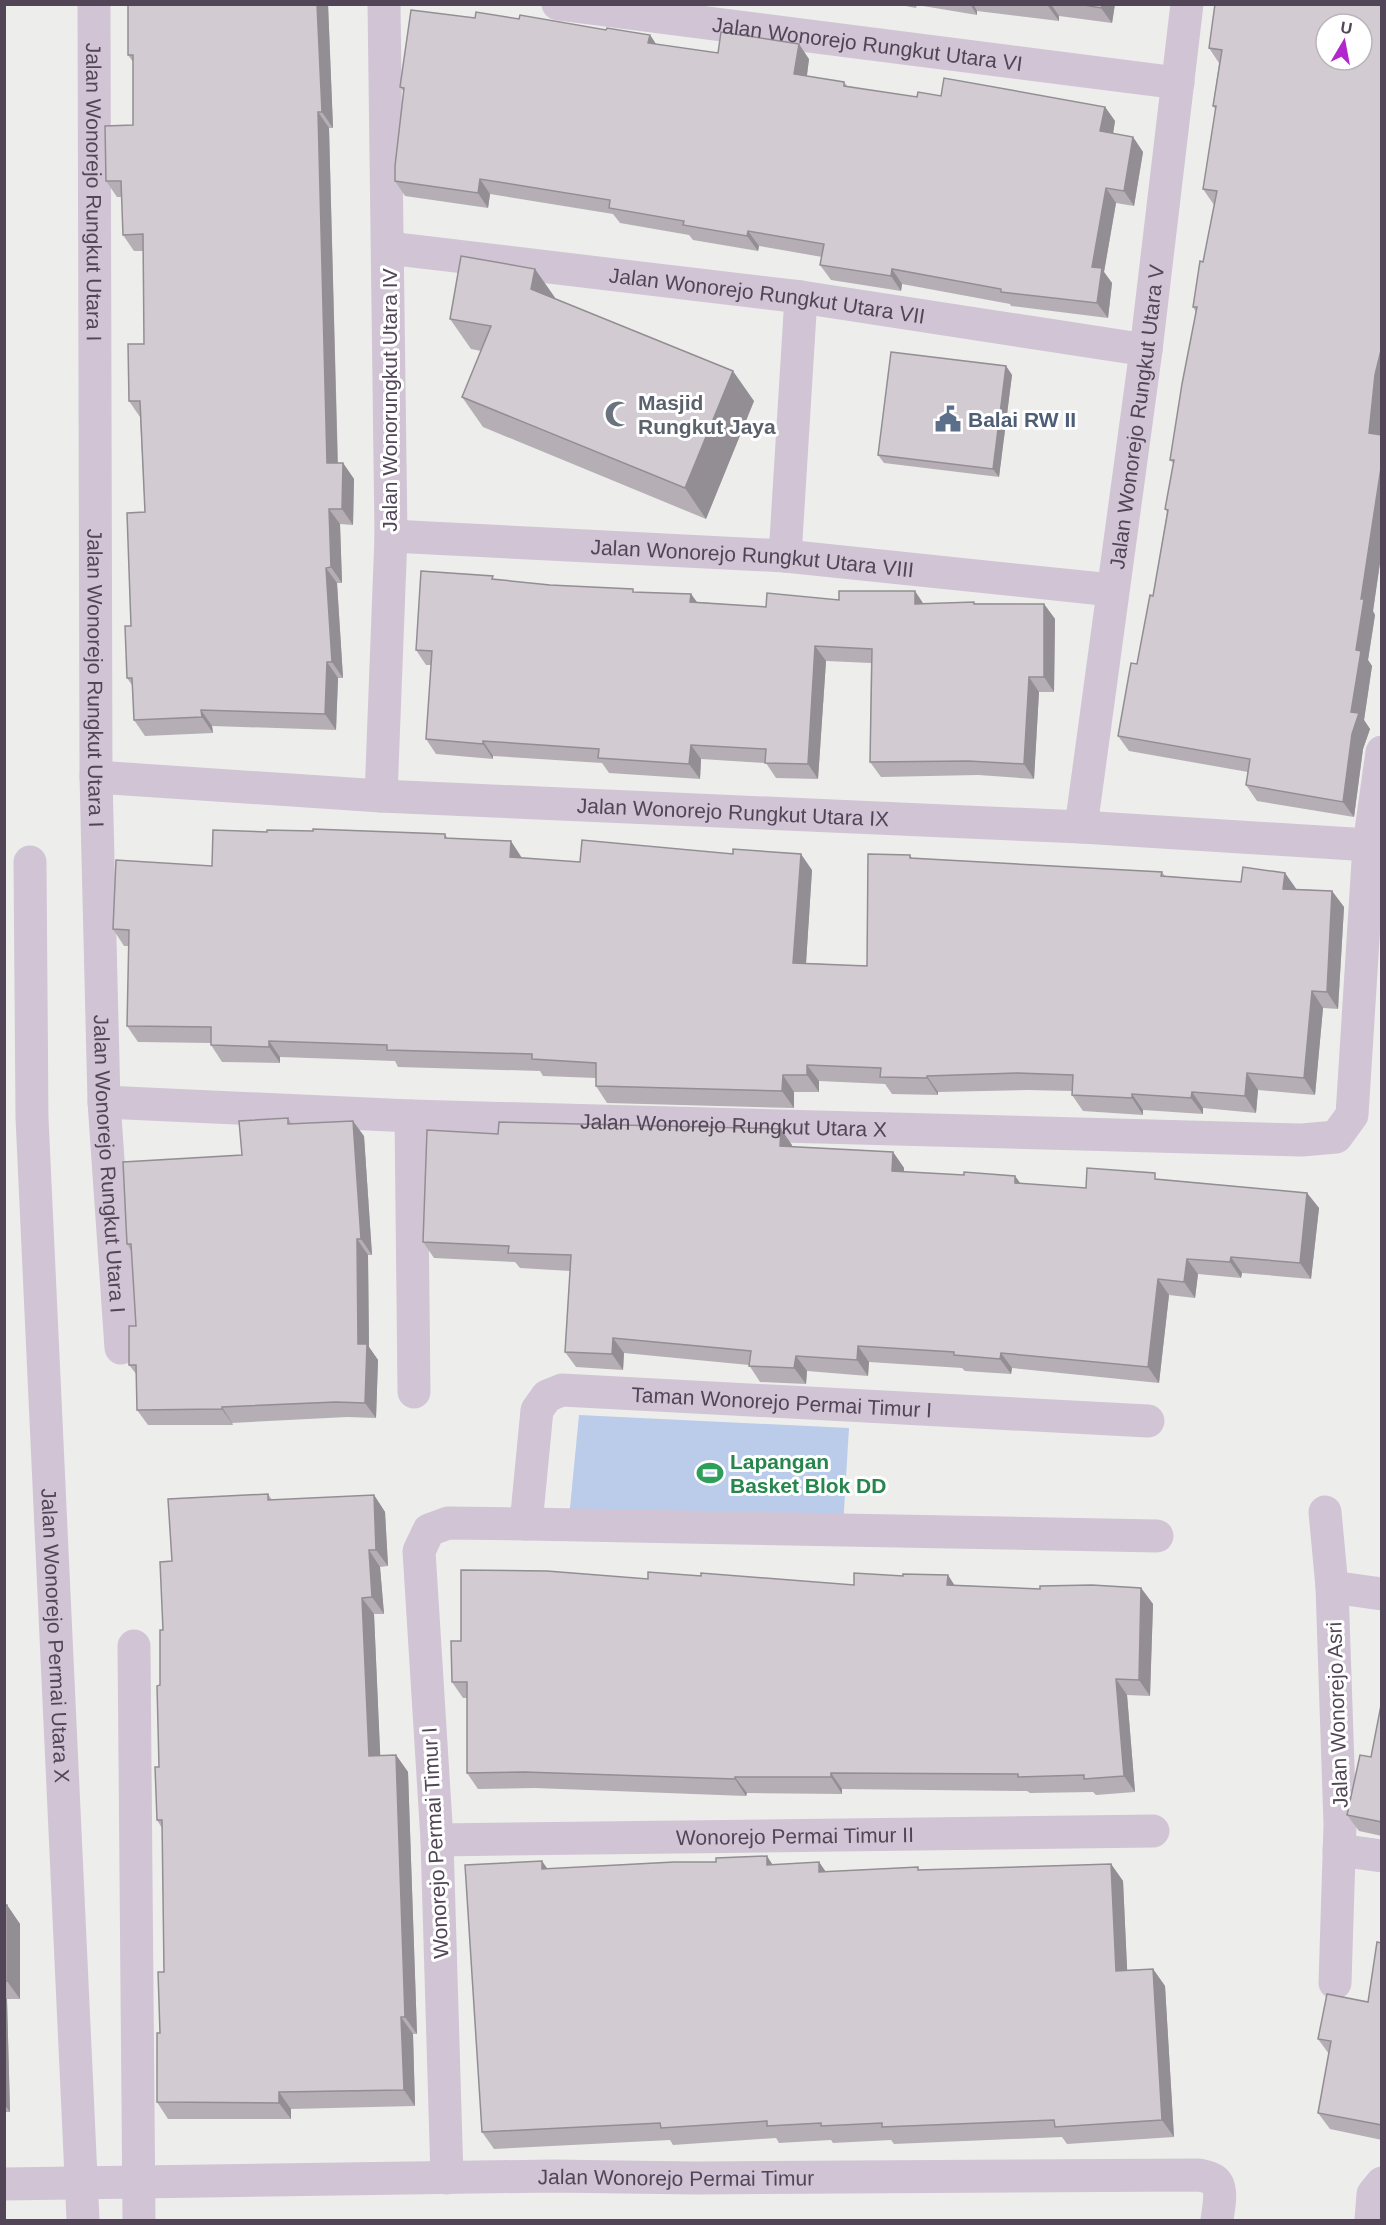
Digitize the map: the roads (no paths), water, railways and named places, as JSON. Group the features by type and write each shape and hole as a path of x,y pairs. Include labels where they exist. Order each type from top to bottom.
{"street":[{"name":"Jalan Wonorejo Rungkut Utara I","path":"94,4 96,777 104,1102 121,1348"},
{"name":"Jalan Wonorungkut Utara IV","path":"381,796 391,536 384,4"},
{"name":"Jalan Wonorejo Rungkut Utara VI","path":"558,4 1178,83"},
{"name":"Jalan Wonorejo Rungkut Utara V","path":"1081,827 1146,350 1187,4"},
{"name":"Jalan Wonorejo Rungkut Utara VII","path":"388,248 801,297 1146,350"},
{"path":"785,556 801,297"},
{"name":"Jalan Wonorejo Rungkut Utara VIII","path":"391,536 785,556 1112,590"},
{"path":"1370,845 1382,752"},
{"name":"Jalan Wonorejo Rungkut Utara IX","path":"96,777 381,796 1081,827 1370,845"},
{"name":"Jalan Wonorejo Rungkut Utara X","path":"104,1102 411,1116 1302,1140 1336,1137 1352,1115 1370,845"},
{"name":"Jalan Wonorejo Permai Utara X","path":"30,862 18,1087 83,2220"},
{"path":"411,1116 414,1392"},
{"name":"Taman Wonorejo Permai Timur I","path":"526,1524 537,1410 547,1396 562,1390 1148,1421"},
{"path":"1325,1512 1332,1587"},
{"name":"Wonorejo Permai Timur I","path":"447,2178 437,1840 419,1551 429,1530 447,1523 526,1524"},
{"path":"526,1524 1157,1536"},
{"name":"Jalan Wonorejo Asri","path":"1335,1983 1340,1825 1332,1587 1382,1594"},
{"path":"134,1646 139,2220"},
{"name":"Wonorejo Permai Timur II","path":"437,1840 1153,1832"},
{"path":"1339,1850 1382,1856"},
{"name":"Jalan Wonorejo Permai Timur","path":"4,2184 552,2176 708,2178 1198,2175 1214,2180 1219,2194 1217,2220"},
{"path":"1371,2220 1373,2194 1382,2183"}],"place":[{"name":"Masjid Rungkut Jaya","path":"618,414"},
{"name":"Balai RW II","path":"948,419"},
{"name":"Lapangan Basket Blok DD","path":"710,1473"}]}
